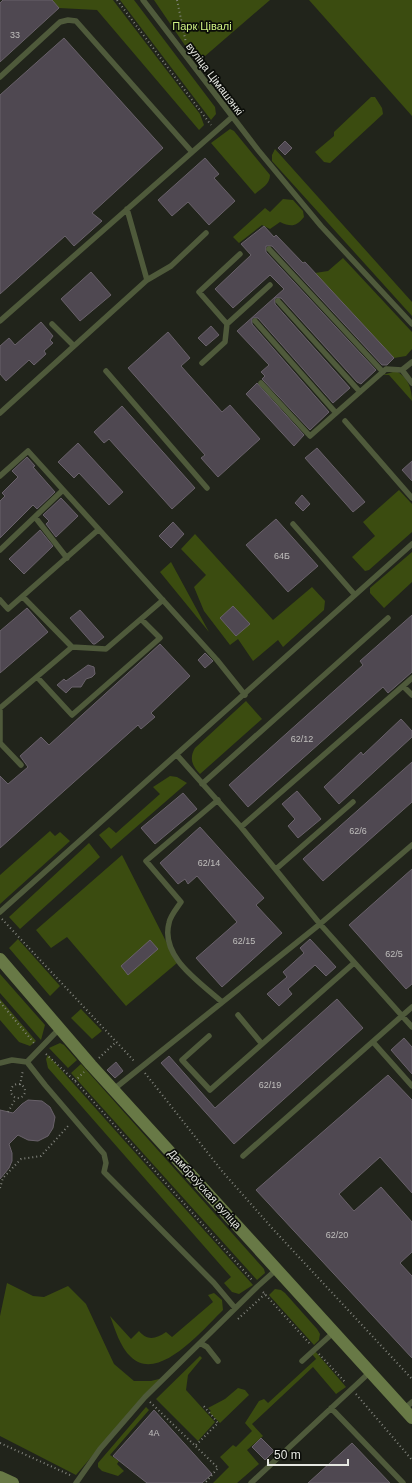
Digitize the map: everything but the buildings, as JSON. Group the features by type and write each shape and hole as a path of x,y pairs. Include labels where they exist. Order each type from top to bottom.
{"street":[{"name":"Дамброўская вуліца","path":"0,959 114,1090 370,1372 409,1410"},
{"path":"0,1477 13,1483"}],"lane":[{"name":"вуліца Цімашэнкі","path":"143,0 231,118 322,226 412,324"},
{"path":"0,78 60,22 68,20 76,21 192,152"},
{"path":"0,321 231,118"},
{"path":"127,208 147,280"},
{"path":"0,413 147,280 170,266 206,233"},
{"path":"269,249 383,372"},
{"path":"227,324 199,292 240,254"},
{"path":"202,363 225,342 227,324 270,285"},
{"path":"278,301 360,392"},
{"path":"255,321 336,412"},
{"path":"52,324 74,346"},
{"path":"261,383 310,436 386,369 402,370 412,362"},
{"path":"402,370 412,383"},
{"path":"106,371 208,488"},
{"path":"345,421 412,498"},
{"path":"0,476 28,451 223,667 245,695"},
{"path":"0,550 63,490"},
{"path":"35,517 67,558"},
{"path":"293,524 355,595"},
{"path":"0,600 8,609 98,530"},
{"path":"0,912 245,695 412,544"},
{"path":"23,597 72,647 106,649 163,600"},
{"path":"202,784 388,618"},
{"path":"37,677 72,715 160,638 142,619"},
{"path":"21,765 0,743 0,708 72,647"},
{"path":"241,827 412,678"},
{"path":"403,686 412,695"},
{"path":"177,755 241,827 354,964 412,1027"},
{"path":"218,800 146,861 181,902 169,922 167,939 178,962 222,1002"},
{"path":"276,870 353,802"},
{"path":"114,1090 140,1067 320,924 412,845"},
{"path":"209,1036 182,1060 210,1090 354,964"},
{"path":"243,1156 412,1007"},
{"path":"238,1015 262,1044"},
{"path":"27,1062 60,1028"},
{"path":"373,1042 412,1086"},
{"path":"0,1063 12,1060 27,1062 104,1154 106,1164 104,1172 208,1278 235,1308"},
{"path":"76,1483 96,1454 145,1397 235,1308 277,1269"},
{"path":"302,1361 334,1332"},
{"path":"200,1343 207,1347 218,1361"},
{"path":"251,1483 370,1372"},
{"path":"331,1408 403,1483"}],"path":[{"path":"117,0 215,131"},
{"path":"177,0 191,64"},
{"path":"0,917 140,1067 222,1172 412,1379"},
{"path":"0,1002 40,1049 75,1081 314,1349 352,1389 412,1460"},
{"path":"8,1112 16,1098 21,1097 24,1092 22,1086 18,1084 12,1087 11,1092 16,1098"},
{"path":"0,1188 3,1178 21,1159 41,1156 74,1120"},
{"path":"145,1397 218,1468 205,1483"},
{"path":"196,1445 218,1423 202,1404"},
{"path":"0,1443 70,1475"}],"green space":[{"path":"52,0 113,0 200,114 204,125 199,130 97,10 59,8"},
{"path":"120,0 134,0 215,107 216,114 211,120"},
{"name":"Парк Цівалі","path":"154,0 270,0 197,63"},
{"path":"309,0 412,0 412,116"},
{"path":"371,97 375,97 382,108 383,114 330,163 324,162 315,152 334,136 334,132"},
{"path":"230,129 234,131 270,175 269,181 255,194 211,143"},
{"path":"275,149 412,302 412,316 272,161 272,155"},
{"path":"283,199 293,200 303,211 304,217 298,223 287,225 280,222 270,229 262,225 239,243 233,237 265,208 270,212"},
{"path":"343,258 412,332 412,349 406,356 394,358 315,273 328,271"},
{"path":"396,371 406,380 411,392 412,401 389,375 383,375"},
{"path":"399,490 412,504 412,532 369,570 365,571 352,557 375,536 363,522"},
{"path":"195,534 273,620 312,587 325,601 324,610 283,647 278,640 253,661 238,639 230,645 204,611 194,587 206,575 181,549"},
{"path":"412,552 412,582 384,608 370,593 370,588"},
{"path":"171,562 209,632 160,572"},
{"path":"246,701 262,719 200,774 192,762 192,755 195,748"},
{"path":"170,776 177,777 187,783 111,849 99,835 109,827 116,833 160,794 153,787"},
{"path":"50,831 55,836 60,832 70,841 0,904 0,875"},
{"path":"89,843 100,857 20,929 9,917"},
{"path":"122,855 177,963 126,1006 67,937 51,948 36,930"},
{"path":"18,939 60,986 50,996 9,948"},
{"path":"0,974 45,1025 41,1040 0,993"},
{"path":"0,999 36,1041 30,1046 19,1042 0,1020"},
{"path":"81,1009 102,1031 92,1039 71,1018"},
{"path":"60,1043 64,1045 77,1060 68,1068 49,1048"},
{"path":"48,1055 253,1285 239,1294 232,1292 224,1283 231,1277 48,1068 46,1059"},
{"path":"81,1064 264,1269 265,1273 257,1280 71,1073"},
{"path":"7,1283 33,1296 44,1297 68,1286 86,1304 114,1364 134,1381 151,1381 163,1378 143,1396 76,1475 0,1436 0,1316"},
{"path":"275,1289 281,1290 285,1293 317,1329 320,1334 319,1340 314,1345 269,1295"},
{"path":"214,1293 222,1300 223,1310 181,1350 168,1358 155,1363 142,1363 127,1353 121,1343 110,1316 131,1339 139,1331 148,1338 159,1336 166,1332 172,1337 213,1302 208,1295"},
{"path":"315,1351 346,1387 336,1394 313,1367 252,1424 263,1436 247,1450 259,1464 237,1483 213,1483 229,1467 220,1457 233,1445 236,1447 252,1431 245,1423 259,1401 264,1399 268,1403 316,1359 312,1354"},
{"path":"200,1356 202,1358 188,1375 186,1390 215,1422 198,1441 156,1399"},
{"path":"238,1388 245,1390 249,1395 220,1423 209,1412 211,1411 208,1408 225,1399"},
{"path":"146,1407 149,1410 110,1455 119,1461 117,1464 124,1471 118,1476 102,1471 98,1467 98,1463"}]}
